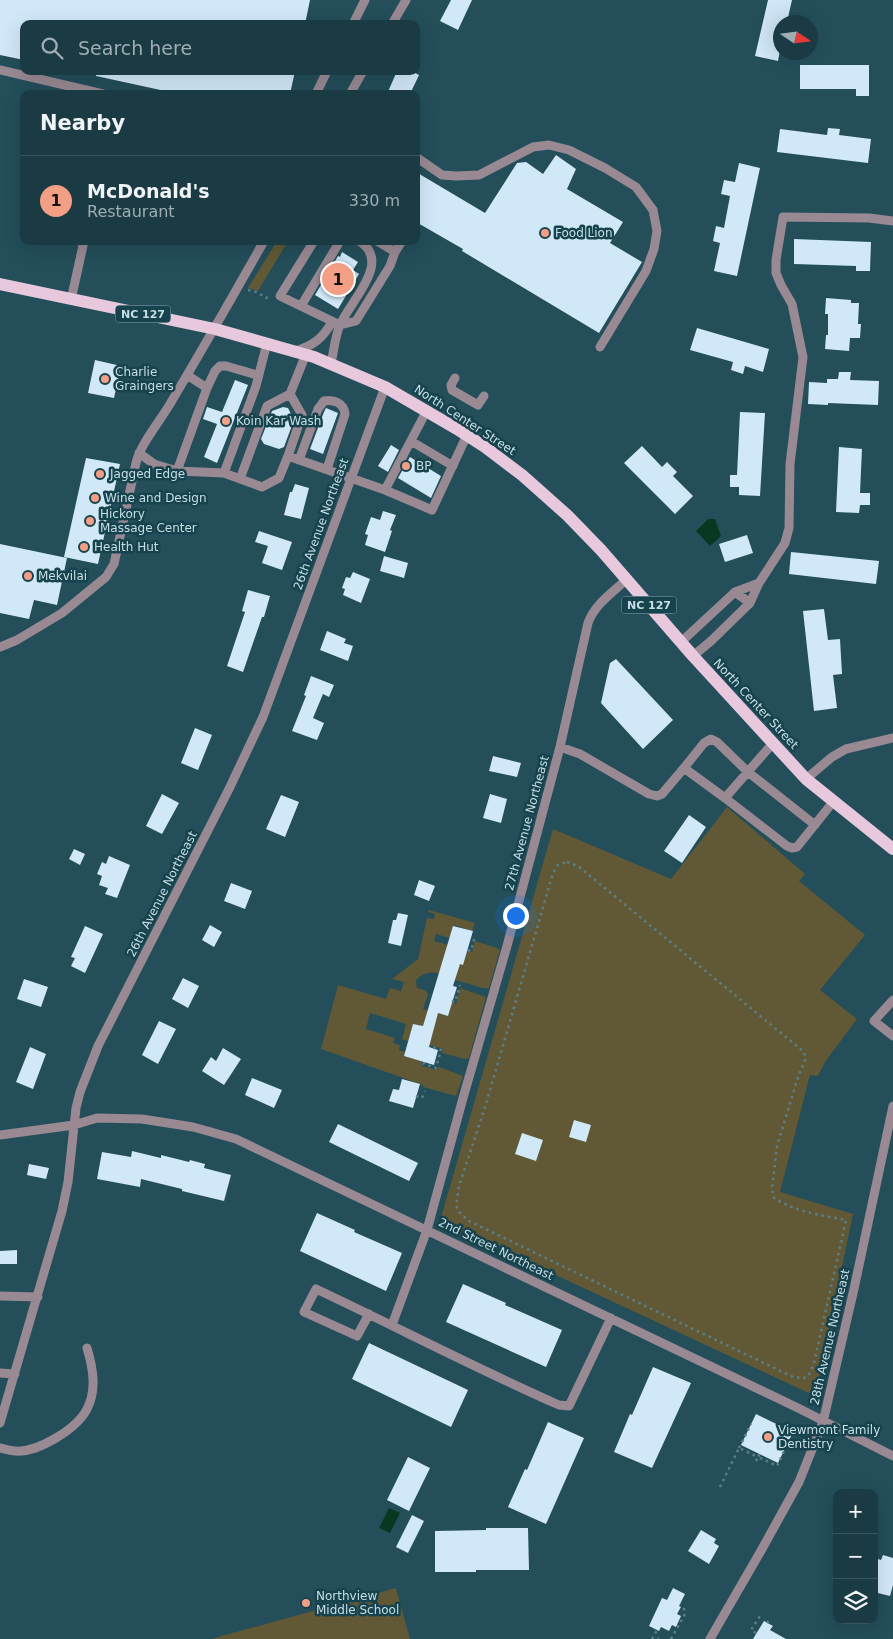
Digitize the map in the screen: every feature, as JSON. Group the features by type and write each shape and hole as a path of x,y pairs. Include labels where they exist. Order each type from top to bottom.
{"main road":[{"name":"North Center Street","path":"0,284 215,329 300,352 332,363 385,387 467,435 544,493 596,544 680,642 806,779 893,849"}],"street":[{"path":"354,20 365,0"},
{"path":"394,20 406,0"},
{"path":"0,70 20,75"},
{"path":"21,75 86,90"},
{"path":"318,90 326,75"},
{"path":"352,90 361,75"},
{"path":"420,160 442,175 479,175 533,147 549,145 569,150 606,168 636,188 653,210 657,231 654,249 646,271 600,347"},
{"path":"693,656 750,603 759,583 787,538 790,464 803,362 792,304 776,273 776,260 783,217 833,217 893,221"},
{"path":"71,300 83,245"},
{"path":"0,647 17,640 62,613 106,578 114,564 139,452 215,329 262,245"},
{"path":"312,245 280,296 336,323 356,321 390,266 399,245"},
{"path":"301,306 338,245"},
{"path":"139,452 154,464 176,471 224,473 262,487 279,478 302,415 290,394 300,352 318,341 336,323 368,277 373,262 370,251 363,245"},
{"path":"384,245 395,252"},
{"path":"332,363 336,323"},
{"path":"224,473 256,386 267,343"},
{"path":"176,471 215,371 220,366 226,366 258,375"},
{"path":"187,375 207,388"},
{"path":"455,378 451,385 452,390 478,405 484,396"},
{"name":"26th Avenue Northeast","path":"0,1423 62,1211 68,1182 74,1125 80,1092 98,1046 225,797 263,716 385,387"},
{"path":"240,479 267,406 290,394"},
{"path":"299,460 318,409 324,401 335,401 343,406 345,414 327,469"},
{"path":"385,490 427,410"},
{"path":"288,456 385,490 432,510 467,435"},
{"path":"411,441 453,466"},
{"name":"27th Avenue Northeast","path":"392,1325 427,1230 533,853 560,747 588,623 598,605 627,579"},
{"path":"680,642 735,592 759,583"},
{"path":"735,592 750,603"},
{"path":"806,779 846,748 893,738"},
{"path":"560,747 580,754 649,794 657,796 662,794 704,743 711,739 718,742 748,772 815,824"},
{"path":"725,798 773,743"},
{"path":"684,768 792,848 797,846 833,802"},
{"path":"893,1000 874,1021 893,1036"},
{"name":"28th Avenue Northeast","path":"710,1639 799,1482 823,1422 854,1289 893,1106"},
{"name":"2nd Street Northeast","path":"0,1135 74,1125 98,1118 142,1118 193,1127 236,1139 611,1318 893,1456"},
{"path":"369,1314 357,1336 304,1312 316,1289 369,1314 392,1325 535,1394 569,1406 611,1318"},
{"path":"0,1296 38,1297"},
{"path":"0,1448 17,1451 49,1442 63,1434 81,1417 87,1410 93,1381 92,1366 87,1348"},
{"path":"0,1373 15,1374"}],"path":[{"path":"245,290 257,292 266,298"},
{"path":"570,862 578,866 804,1052 806,1058 798,1077 777,1146 772,1189 773,1197 782,1203 804,1211 846,1220 814,1363 809,1375 804,1378 792,1377 469,1222 459,1212 456,1205 459,1186 486,1104 553,873 558,865 562,863 570,862"},
{"path":"468,950 471,950 475,936"},
{"path":"452,1001 455,1002 460,985"},
{"path":"424,1062 424,1064 436,1068 442,1050 429,1046"},
{"path":"416,1096 422,1098 424,1091"},
{"path":"720,1486 751,1424"},
{"path":"739,1448 777,1466 788,1443"},
{"path":"756,1461 759,1456"},
{"path":"671,1639 685,1612 680,1605"},
{"path":"756,1633 751,1630 762,1613"},
{"path":"767,1623 770,1618"},
{"path":"652,1639 657,1630"}],"shaded area":[{"path":"275,245 286,245 258,291 248,288"},
{"path":"708,519 715,519 721,536 710,546 696,531"},
{"path":"727,807 805,874 799,881 865,935 820,990 857,1019 825,1062 818,1076 810,1075 780,1192 853,1214 815,1396 440,1221 553,829 671,879"},
{"path":"429,910 475,923 472,931 454,925 450,938 436,934 434,941 448,945 463,965 467,951 472,952 475,941 500,950 489,988 483,988 435,973 425,974 416,980 417,988 425,990 428,994 423,1009 448,1016 452,1003 456,1004 460,988 486,997 469,1058 465,1059 442,1053 443,1049 429,1045 433,1029 413,1024 408,1041 402,1039 406,1024 370,1013 366,1029 395,1038 393,1043 400,1045 399,1050 405,1052 404,1056 422,1061 422,1066 437,1070 439,1067 463,1076 456,1096 423,1087 423,1085 321,1049 338,985 386,999 390,988 401,991 404,982 392,979 418,959 427,918 434,919 435,914 428,912"},
{"path":"389,1508 400,1513 390,1533 379,1528"},
{"path":"396,1588 410,1639 211,1639"}],"building":[{"path":"0,0 310,0 306,20 20,20 20,59 0,55"},
{"path":"451,0 472,0 458,30 440,21"},
{"path":"768,0 792,0 789,15 773,15 773,60 755,56"},
{"path":"800,65 869,65 869,96 856,96 856,89 800,89"},
{"path":"294,75 291,90 161,90 96,76"},
{"path":"395,75 419,75 412,90 389,90"},
{"path":"828,128 840,129 839,135 871,139 868,163 777,152 780,129 827,135"},
{"name":"Food Lion","path":"556,155 576,169 567,189 623,222 610,243 642,262 599,333 420,224 420,174 485,213 517,163 526,162 543,174"},
{"path":"739,163 760,168 737,276 714,271 720,243 713,241 716,226 724,228 730,196 721,194 724,180 735,182"},
{"path":"794,239 871,242 870,271 856,271 856,266 794,264"},
{"path":"342,252 358,262 353,270 359,274 338,309 315,295"},
{"path":"826,298 851,300 851,303 859,303 858,324 861,324 860,338 850,338 849,351 825,349 826,335 828,335 828,314 825,314"},
{"path":"697,328 769,349 763,372 745,366 743,374 731,370 733,362 690,350"},
{"name":"Charlie Graingers","path":"95,360 121,366 114,398 88,393"},
{"path":"839,372 851,372 850,380 879,381 878,405 808,404 809,382 827,383 827,379 838,379"},
{"name":"Koin Kar Wash","path":"235,380 248,385 217,463 204,457 217,424 203,419 207,407 222,412"},
{"path":"283,407 288,408 294,420 284,447 279,449 264,444 261,439 272,411"},
{"path":"326,408 338,413 323,454 310,449"},
{"path":"740,412 765,413 760,496 739,495 739,487 730,487 730,475 737,475"},
{"path":"391,445 399,450 388,472 378,466"},
{"path":"642,446 662,467 667,462 677,472 673,476 693,496 675,514 624,463"},
{"path":"839,447 862,449 860,493 870,493 870,505 860,505 859,513 836,512"},
{"path":"410,457 441,476 431,498 398,478"},
{"path":"86,458 120,464 98,564 64,557"},
{"path":"295,484 309,488 301,519 284,515 290,492 292,492"},
{"path":"383,511 396,515 385,552 365,545 368,535 365,534 371,517 380,520"},
{"path":"259,531 292,542 282,570 262,563 268,546 255,542"},
{"path":"747,535 753,553 725,562 719,544"},
{"path":"0,544 67,558 57,605 34,600 29,619 0,613"},
{"path":"791,552 879,561 876,584 789,574"},
{"path":"384,556 408,563 404,578 380,571"},
{"path":"353,572 370,579 361,603 343,595 345,589 342,588 346,577 350,578"},
{"path":"248,590 270,596 243,672 227,666 245,612 242,611"},
{"path":"824,609 828,640 840,639 842,674 833,675 837,708 814,711 803,611"},
{"path":"327,631 346,639 344,643 353,646 348,661 320,650"},
{"path":"616,659 673,720 643,749 601,703 610,663"},
{"path":"311,676 334,685 329,697 323,694 313,718 324,723 317,740 292,731 306,696 304,695"},
{"path":"195,728 212,735 198,770 181,763"},
{"path":"493,756 521,763 517,777 489,771"},
{"path":"162,794 179,803 162,834 146,826"},
{"path":"490,794 507,799 501,823 483,818"},
{"path":"281,795 299,802 285,837 266,829"},
{"path":"689,815 706,827 682,863 664,851"},
{"path":"74,849 85,854 80,865 69,859"},
{"path":"109,856 130,865 117,898 105,894 108,888 99,885 102,876 97,874 102,862 106,864"},
{"path":"419,880 435,886 429,901 414,895"},
{"path":"231,883 252,891 245,909 224,901"},
{"path":"398,913 408,915 401,946 388,943 393,920 396,920"},
{"path":"210,925 222,932 214,947 202,940"},
{"path":"85,926 103,934 85,973 71,966 75,958 71,957"},
{"path":"453,926 473,931 463,965 460,964 453,986 457,987 448,1016 438,1013 429,1047 438,1050 434,1065 404,1056 413,1024 423,1026"},
{"path":"183,978 199,986 188,1008 172,999"},
{"path":"24,979 48,987 41,1007 17,999"},
{"path":"159,1021 176,1029 158,1064 142,1055"},
{"path":"30,1047 46,1054 33,1089 16,1082"},
{"path":"223,1048 241,1059 224,1085 202,1071 211,1057 216,1061"},
{"path":"252,1078 282,1090 274,1108 245,1095"},
{"path":"402,1079 420,1084 413,1108 389,1101 393,1089 399,1090"},
{"path":"574,1120 591,1125 586,1142 569,1137"},
{"path":"338,1124 418,1163 409,1181 329,1142"},
{"path":"522,1133 543,1140 536,1161 515,1154"},
{"path":"132,1151 161,1158 161,1155 189,1162 190,1160 205,1164 204,1168 231,1175 224,1201 141,1179 140,1187 97,1179 102,1152 131,1157"},
{"path":"29,1164 49,1168 46,1179 27,1175"},
{"path":"317,1213 402,1253 386,1291 300,1251"},
{"path":"17,1250 17,1264 0,1264 0,1251"},
{"path":"463,1284 562,1330 546,1367 446,1322"},
{"path":"369,1343 468,1390 451,1427 352,1379"},
{"path":"653,1367 691,1383 652,1468 614,1452"},
{"name":"Viewmont Family Dentistry","path":"756,1414 793,1432 778,1463 741,1445"},
{"path":"548,1422 584,1438 546,1524 508,1507"},
{"path":"408,1457 430,1468 409,1511 387,1500"},
{"path":"412,1515 424,1521 408,1553 396,1547"},
{"path":"486,1528 528,1528 529,1570 435,1572 435,1531 486,1530"},
{"path":"701,1530 716,1539 714,1543 719,1546 709,1564 688,1551"},
{"path":"883,1555 893,1558 893,1585 890,1596 878,1593 878,1559 881,1560"},
{"path":"673,1588 685,1594 677,1614 681,1616 676,1627 672,1625 669,1631 661,1627 659,1631 649,1626 662,1598 667,1600"},
{"path":"764,1621 773,1626 770,1630 786,1639 753,1639"}],"place":[{"name":"Food Lion","path":"545,233"},
{"name":"McDonald's","path":"338,279"},
{"name":"Charlie Graingers","path":"105,379"},
{"name":"Koin Kar Wash","path":"226,421"},
{"name":"BP","path":"406,466"},
{"name":"Jagged Edge","path":"100,474"},
{"name":"Wine and Design","path":"95,498"},
{"name":"Hickory Massage Center","path":"90,521"},
{"name":"Health Hut","path":"84,547"},
{"name":"Mekvilai","path":"28,576"},
{"name":"Viewmont Family Dentistry","path":"768,1437"},
{"name":"Northview Middle School","path":"306,1603"}]}
